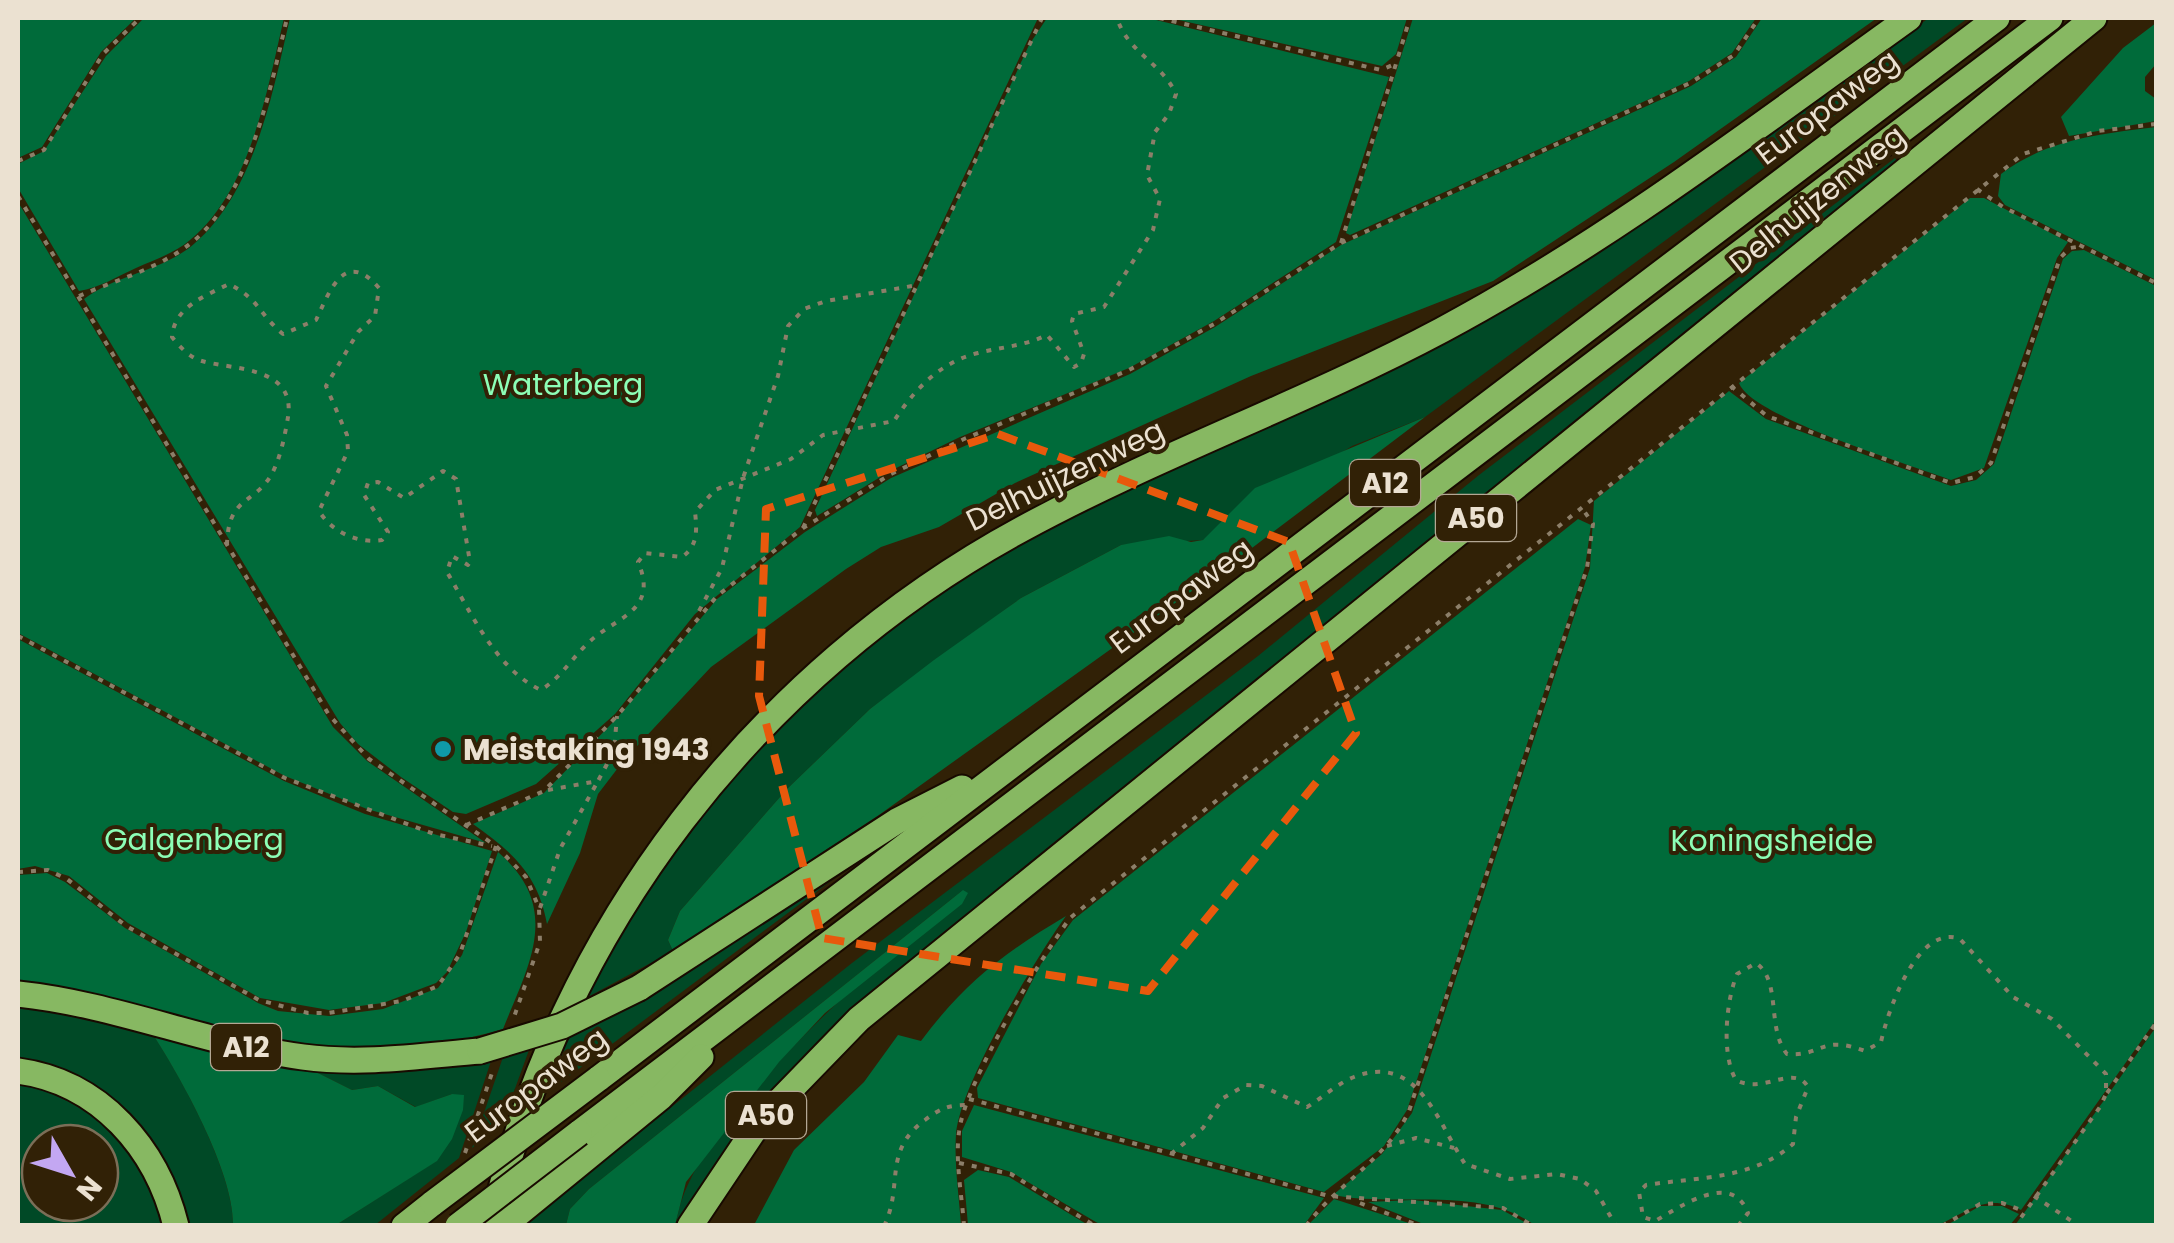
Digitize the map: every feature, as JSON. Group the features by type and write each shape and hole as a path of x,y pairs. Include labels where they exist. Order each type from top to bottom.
{"highway":[{"name":"Delhuijzenweg","path":"492,1226 530,1100 596,949 644,874 724,768 844,650 937,580 1023,528 1364,371 1497,299 1607,230 1910,18"},
{"name":"Europaweg","path":"404,1226 1997,18"},
{"name":"A12","path":"458,1226 2050,18"},
{"name":"Delhuijzenweg","path":"690,1226 762,1120 859,1019 2094,18"},
{"name":"A12","path":"18,994 54,998 202,1037 307,1058 372,1060 480,1051 562,1026 639,988 897,821 1024,756"},
{"name":"A12","path":"503,1226 661,1097 768,990"},
{"path":"18,1071 71,1088 127,1129 158,1174 176,1226"}],"path":[{"path":"18,160 44,150 103,54 140,18"},
{"path":"79,296 164,259 192,242 212,221 235,184 254,137 287,18"},
{"path":"803,528 1042,18"},
{"path":"227,545 228,526 245,496 268,481 289,413 279,385 269,377 252,369 200,361 172,337 173,326 194,302 229,284 252,296 283,334 316,320 330,286 340,277 354,272 370,278 378,288 376,316 358,332 326,386 347,435 348,451 320,511 342,534 370,542 382,540 388,532 364,494 368,484 378,482 404,498 444,471 456,479 470,562 468,565 452,556 447,572 506,662 523,682 541,690 555,681 588,642 633,612 642,595 643,575 638,562 644,553 682,557 690,551 696,539 695,512 714,490 791,460 823,435 894,421 918,386 978,353 1017,348 1048,336 1061,356 1074,366 1081,364 1084,354 1074,332 1074,314 1104,307 1153,230 1160,199 1147,175 1155,132 1169,114 1176,94 1170,80 1130,46 1117,18"},
{"path":"1159,18 1382,70 1396,64"},
{"path":"1341,242 1410,18"},
{"path":"696,616 803,528 891,474 964,438 1129,370 1214,324 1341,242 1690,82 1734,55 1759,18"},
{"path":"964,1226 959,1130 968,1102 1038,962 1070,918 2023,154 2098,131 2156,124"},
{"path":"1977,189 2156,283"},
{"path":"18,196 346,738 496,846"},
{"path":"1731,386 1767,416 1952,483 1964,482 1991,463 2060,258 2070,248 2083,246"},
{"path":"544,791 617,716 696,616 722,568 743,478 778,376 788,326 804,309 826,301 914,285"},
{"path":"1306,1226 1330,1196 1387,1146 1404,1122 1587,568 1593,524 1582,508"},
{"path":"18,636 285,778 434,834 496,846"},
{"path":"539,908 560,849 614,751 617,716"},
{"path":"466,825 544,791 598,781"},
{"path":"18,872 48,870 67,879 126,926 259,1000 308,1013 328,1013 402,1001 438,986 460,954 496,846"},
{"path":"1738,1226 1748,1214 1745,1206 1725,1193 1702,1196 1656,1221 1644,1217 1639,1192 1646,1185 1741,1174 1774,1161 1793,1144 1796,1116 1808,1087 1803,1079 1795,1076 1756,1088 1736,1080 1730,1070 1733,984 1737,974 1756,963 1769,976 1773,1016 1780,1046 1787,1054 1799,1055 1828,1042 1865,1051 1881,1042 1886,1017 1924,949 1935,937 1960,939 2013,997 2052,1020 2085,1057 2095,1061 2106,1074 2106,1094"},
{"path":"2014,1226 2156,1023"},
{"path":"1171,1154 1204,1128 1223,1098 1246,1085 1262,1086 1307,1107 1353,1077 1385,1072 1417,1084 1442,1119 1465,1164 1482,1173 1510,1179 1557,1174 1580,1178 1596,1191 1616,1226"},
{"path":"884,1226 892,1208 895,1161 906,1134 946,1104 968,1102 1355,1201 1420,1226"},
{"path":"1387,1146 1416,1138 1454,1148"},
{"path":"959,1162 1010,1174 1095,1226"},
{"path":"2014,1226 2035,1197"},
{"path":"2035,1197 2079,1226"},
{"path":"1355,1201 1413,1198 1502,1208 1533,1226"},
{"path":"1942,1226 1980,1204 2002,1203 2022,1213"}],"highlighted area":[{"path":"998,434 1289,542 1356,733 1148,991 822,938 759,696 766,509"}],"green space":[{"path":"18,18 136,18 101,52 42,147 18,158"},
{"path":"144,18 284,18 254,137 228,194 211,219 171,252 101,285 79,291 18,188 18,164 44,151 106,56"},
{"name":"Waterberg","path":"290,18 1038,18 800,527 695,614 615,714 536,784 466,814 453,812 401,777 358,744 340,723 84,299 183,252 216,221 233,196 259,138"},
{"path":"1047,18 1148,18 1389,77 1336,242 1214,321 1129,368 960,437 890,471 817,516 815,510 1029,45"},
{"path":"1170,18 1407,18 1396,54 1382,66"},
{"path":"1413,18 1756,18 1732,53 1689,81 1350,235 1346,233"},
{"path":"1762,18 1877,18 1674,162 1493,281 1251,376 1015,483 939,527 881,547 846,569 711,667 624,760 598,794 580,853 547,924 530,878 500,844 473,824 544,793 618,717 717,599 805,532 891,478 1130,374 1215,327 1341,245 1691,86 1736,57"},
{"path":"1929,18 1968,18 1425,417 1352,446 1203,540 1121,545 1021,598 870,709 787,789 680,911 668,940 673,951 586,998 632,919 682,845 737,776 796,712 861,654 931,600 1006,552 1087,509 1326,402 1425,351 1750,140"},
{"path":"2156,23 2156,64 2145,77 2145,91 2156,99 2156,121 2069,136 2061,117 2123,48"},
{"path":"2156,127 2156,280 2005,205 1998,196 2001,174 2037,153 2075,140"},
{"path":"1895,158 1897,162 852,1007 756,1110 676,1225 688,1184 714,1139 751,1092 840,1000 963,890 589,1189 570,1209 566,1225 522,1226 852,963 1258,656 1479,475"},
{"path":"1970,198 1984,198 2068,242 2057,258 1984,468 1951,480 1801,425 1750,396 1739,383"},
{"path":"18,202 333,727 367,761 486,843 367,809 285,776 18,633"},
{"name":"Koningsheide","path":"2084,250 2156,286 2156,1020 2021,1210 1987,1204 1937,1226 1536,1226 1514,1213 1464,1201 1333,1195 1382,1154 1412,1113 1590,568 1594,501 1729,391 1766,419 1951,486 1976,480 1994,464 2063,259 2072,251"},
{"path":"1425,417 1252,548 879,815 673,951 668,940 680,911 787,789 870,709 1021,598 1121,545 1169,536 1191,542 1203,540 1255,488"},
{"path":"1578,519 1591,525 1585,567 1407,1110 1384,1146 1324,1192 978,1098 977,1088 1041,964 1073,920"},
{"name":"Galgenberg","path":"18,639 284,781 365,814 492,851 466,932 447,972 436,983 383,1003 329,1010 260,998 128,923 69,876 35,866 18,869"},
{"path":"498,852 518,873 530,894 535,915 530,959 503,1029 443,1043 330,1047 221,1029 53,986 18,982 18,875 47,873 65,882 125,928 258,1003 278,1011 329,1016 383,1009 438,988 462,955"},
{"path":"855,863 545,1094 571,1032"},
{"path":"963,890 968,893 962,904 825,1013 779,1062 686,1182 675,1225 566,1225 570,1209 589,1189"},
{"path":"1066,916 1001,1022 961,1112 956,1134 956,1168 961,1225 754,1225 794,1150 864,1082 898,1035 921,1041 987,970"},
{"path":"18,1004 152,1033 191,1099 215,1153 225,1179 233,1225 186,1225 165,1165 120,1133 120,1123 106,1123 18,1061"},
{"path":"2156,1027 2156,1225 2015,1225 2024,1213"},
{"path":"152,1033 308,1068 352,1090 378,1086 415,1107 452,1094 464,1095 463,1110 452,1139 437,1161 336,1225 233,1225 225,1179 215,1153 191,1100"},
{"path":"529,1050 501,1127 472,1148 503,1057"},
{"path":"492,1058 459,1158 375,1225 336,1225 436,1161 452,1094 416,1107 378,1086 352,1090 308,1068"},
{"path":"18,1083 70,1102 100,1123 20,1123 20,1223 120,1223 120,1143 142,1174 163,1225 18,1225"},
{"path":"974,1105 1324,1198 1304,1225 1101,1225 1011,1172 962,1157 962,1131"},
{"path":"978,1170 1009,1177 1088,1225 968,1225 964,1180"},
{"path":"1334,1199 1415,1225 1308,1225"},
{"path":"1413,1200 1502,1210 1530,1225 1426,1225 1368,1202"},
{"path":"1980,1206 2002,1206 2019,1214 2010,1225 1947,1225"}],"place":[{"name":"Meistaking 1943","path":"443,749"}]}
